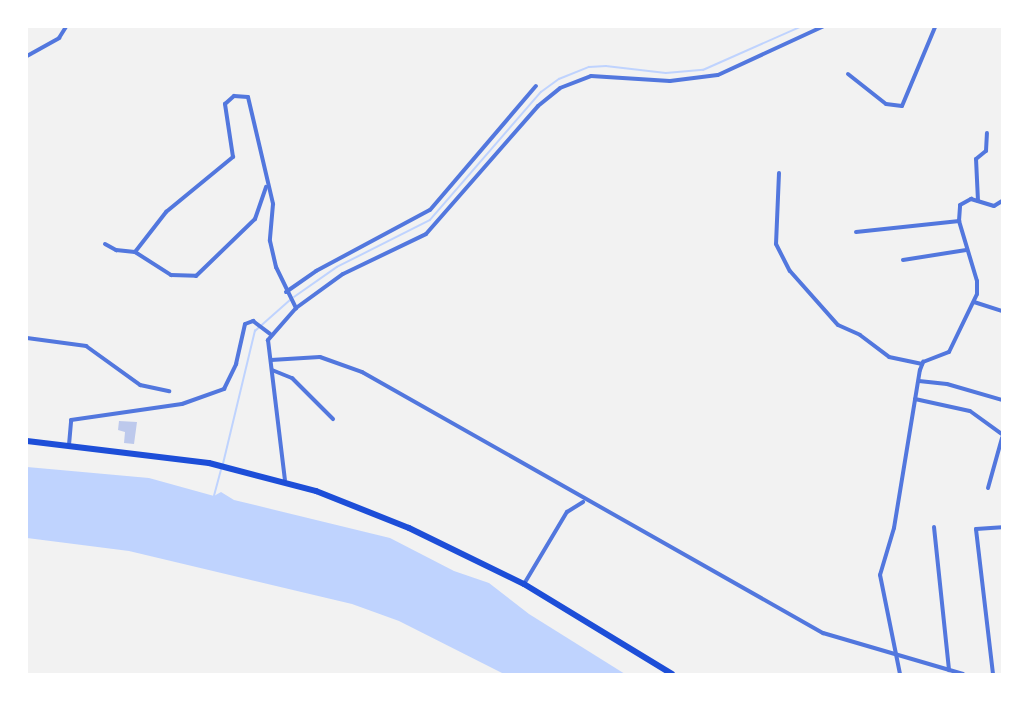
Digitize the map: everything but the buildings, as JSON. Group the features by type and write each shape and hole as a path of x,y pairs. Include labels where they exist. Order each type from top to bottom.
{"main road":[{"path":"27,441 209,463 285,480 409,528 524,584 672,674"}],"street":[{"path":"27,56 59,38 66,27"},
{"path":"285,480 271,360 271,334 296,308 343,274 426,234 538,106 560,88 591,76 670,81 718,75 822,27"},
{"path":"848,74 886,104 902,106 935,27"},
{"path":"287,293 316,271 430,210 536,86"},
{"path":"135,252 166,212 233,157 225,104 234,96 248,97 252,107 266,187 273,204 273,254 287,293 296,308"},
{"path":"978,201 976,159 986,151 987,133"},
{"path":"779,173 776,244 790,271 838,325 865,338 889,357 922,364 950,352 974,302 977,281 959,221 962,202 978,201 991,206 1002,201"},
{"path":"105,244 116,250 135,252 171,275 196,276 255,219 266,187"},
{"path":"856,232 959,221"},
{"path":"903,260 966,250"},
{"path":"974,302 1002,311"},
{"path":"69,445 71,420 182,404 224,389 236,364 245,324 253,321 271,334"},
{"path":"27,338 86,346 140,385 169,391"},
{"path":"271,360 320,357 362,372 584,501 823,633 963,674"},
{"path":"900,674 880,574 894,528 922,364"},
{"path":"272,370 292,378 333,419"},
{"path":"918,381 946,384 1002,400"},
{"path":"915,399 970,411 1002,436 988,488"},
{"path":"524,584 567,512 584,501"},
{"path":"934,527 949,670"},
{"path":"993,674 976,529 1002,527"}],"water":[{"path":"27,467 149,478 214,496 221,492 234,500 390,538 454,571 489,583 529,614 625,674 504,674 399,621 352,604 129,551 27,538"}],"waterway":[{"path":"294,297 337,267 430,220 541,92 559,79 589,67 606,66 666,73 703,70 800,27"},
{"path":"223,464 255,331 290,300"},
{"path":"214,496 221,469"}]}
